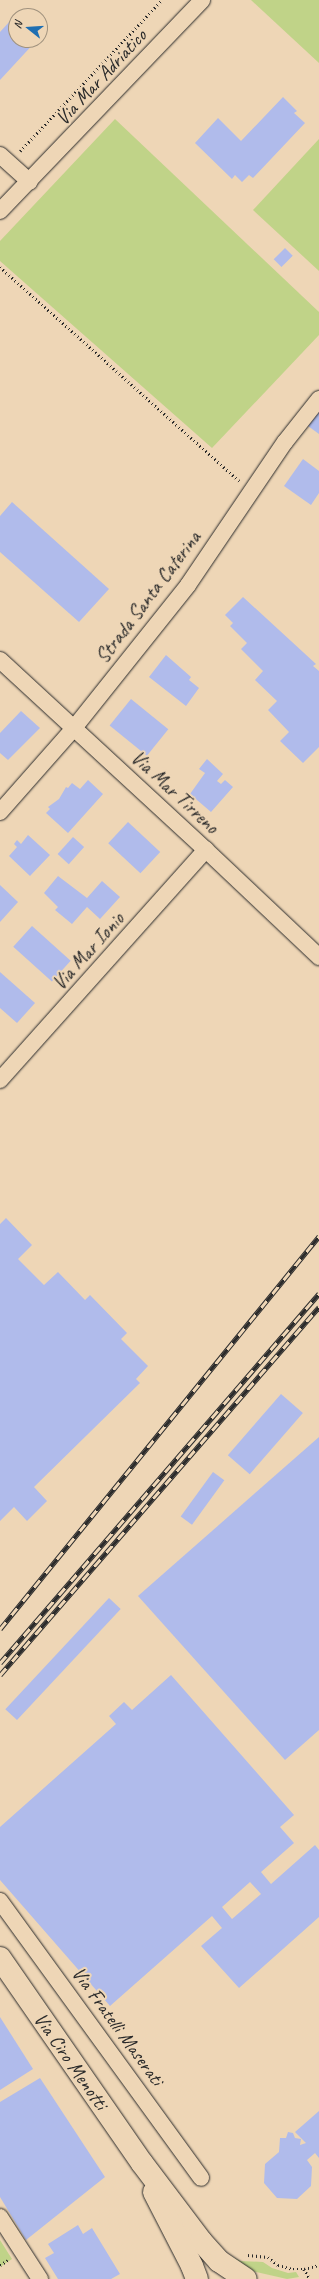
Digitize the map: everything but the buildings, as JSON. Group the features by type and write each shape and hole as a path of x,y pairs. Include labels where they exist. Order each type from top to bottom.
{"main road":[{"name":"Via Ciro Menotti","path":"0,1958 142,2164 213,2255 246,2279"},
{"name":"Via Ciro Menotti","path":"142,2164 156,2197 192,2266 197,2279"}],"street":[{"name":"Via Mar Adriatico","path":"0,211 30,182 202,0"},
{"path":"4,159 30,182"},
{"name":"Strada Santa Caterina","path":"0,812 74,728 188,585 285,442 319,400"},
{"name":"Via Mar Tirreno","path":"0,660 206,850 319,957"},
{"name":"Via Mar Ionio","path":"0,1080 206,850"},
{"name":"Via Fratelli Maserati","path":"0,1901 201,2178"},
{"path":"0,2217 40,2279"}],"path":[{"path":"4,159 162,0"},
{"path":"0,267 252,492"},
{"path":"246,2255 268,2257 278,2265 304,2269 319,2265"},
{"path":"304,2269 310,2279"}],"green space":[{"path":"251,0 319,0 319,63"},
{"path":"115,119 319,312 319,335 212,448 0,261 0,241"},
{"path":"319,139 319,271 253,210"},
{"path":"0,2240 12,2259 0,2267"},
{"path":"232,2257 241,2261 263,2262 272,2268 288,2273 296,2272 299,2277 287,2279 252,2271"}],"railway":[{"path":"0,1629 319,1236"},
{"path":"0,1663 319,1294"},
{"path":"0,1675 319,1307"}]}
